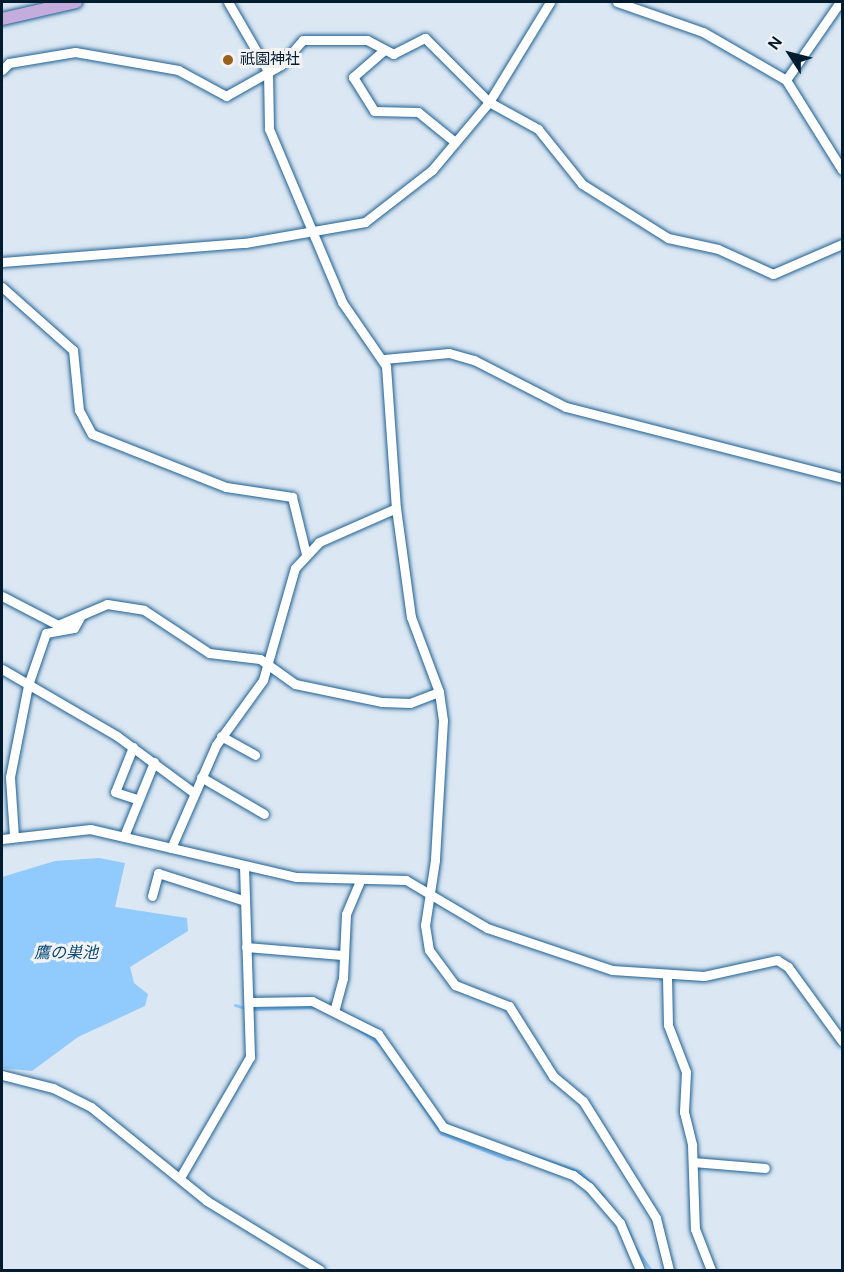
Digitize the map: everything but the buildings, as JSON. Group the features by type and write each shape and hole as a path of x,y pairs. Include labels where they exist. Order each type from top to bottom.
{"main road":[{"path":"2,19 76,2"}],"street":[{"path":"228,2 268,71 269,129 317,234 345,309 384,359 396,508 415,640 439,692 442,769 429,891 429,950 454,985 509,1006 553,1076 583,1101 656,1218 669,1270"},
{"path":"2,262 317,234 355,226 381,212 432,170 489,102 550,2"},
{"path":"617,2 703,32 786,80 843,170"},
{"path":"786,80 840,2"},
{"path":"2,70 9,63 75,52 178,70 226,96 287,60 303,40 362,39 383,51 397,53 425,38 489,102 528,120 582,184 668,238 718,249 773,274 843,244"},
{"path":"383,51 353,77 364,99 381,115 394,109 418,112 455,142"},
{"path":"2,287 73,350 79,410 92,434 226,487 292,498 306,554"},
{"path":"384,359 449,353 474,360 566,407 843,478"},
{"path":"171,848 193,792 221,736 263,680 270,662 287,589 306,554 343,528 396,508"},
{"path":"2,596 54,624 107,604 135,607 156,614 209,653 270,662 295,684 382,702 410,703 439,692"},
{"path":"14,836 10,777 28,685 46,633 74,628 80,616"},
{"path":"2,669 133,747 193,792"},
{"path":"221,736 255,755"},
{"path":"133,747 115,792 137,799"},
{"path":"124,836 137,799 154,762"},
{"path":"201,777 264,814"},
{"path":"2,839 90,830 124,836 244,867 360,881 389,877 429,891 487,928 612,970 667,976 704,976 777,960 788,967 843,1041"},
{"path":"181,1176 249,1060 250,1002 242,900 244,867"},
{"path":"152,896 158,873 242,900"},
{"path":"335,1008 346,914 360,881"},
{"path":"246,947 342,955"},
{"path":"667,976 668,1025 685,1065 684,1118 693,1162 695,1229 711,1270"},
{"path":"250,1002 312,1001 335,1008 387,1042 443,1127 573,1175 589,1187 620,1224 640,1270"},
{"path":"2,1075 53,1088 91,1107 181,1176 207,1201 320,1270"},
{"path":"693,1162 765,1168"}],"water":[{"name":"鷹の巣池","path":"99,858 125,863 115,907 187,918 188,931 130,967 134,983 148,994 145,1006 78,1037 32,1071 2,1068 2,877 55,861"}],"waterway":[{"path":"235,1005 245,1008"},
{"path":"252,1009 316,1007"},
{"path":"354,1026 381,1045 441,1133 507,1159 518,1158"},
{"path":"530,1155 579,1171 603,1196"},
{"path":"624,1222 632,1240"},
{"path":"634,1246 651,1270"}],"place":[{"name":"祇園神社","path":"228,60"}]}
